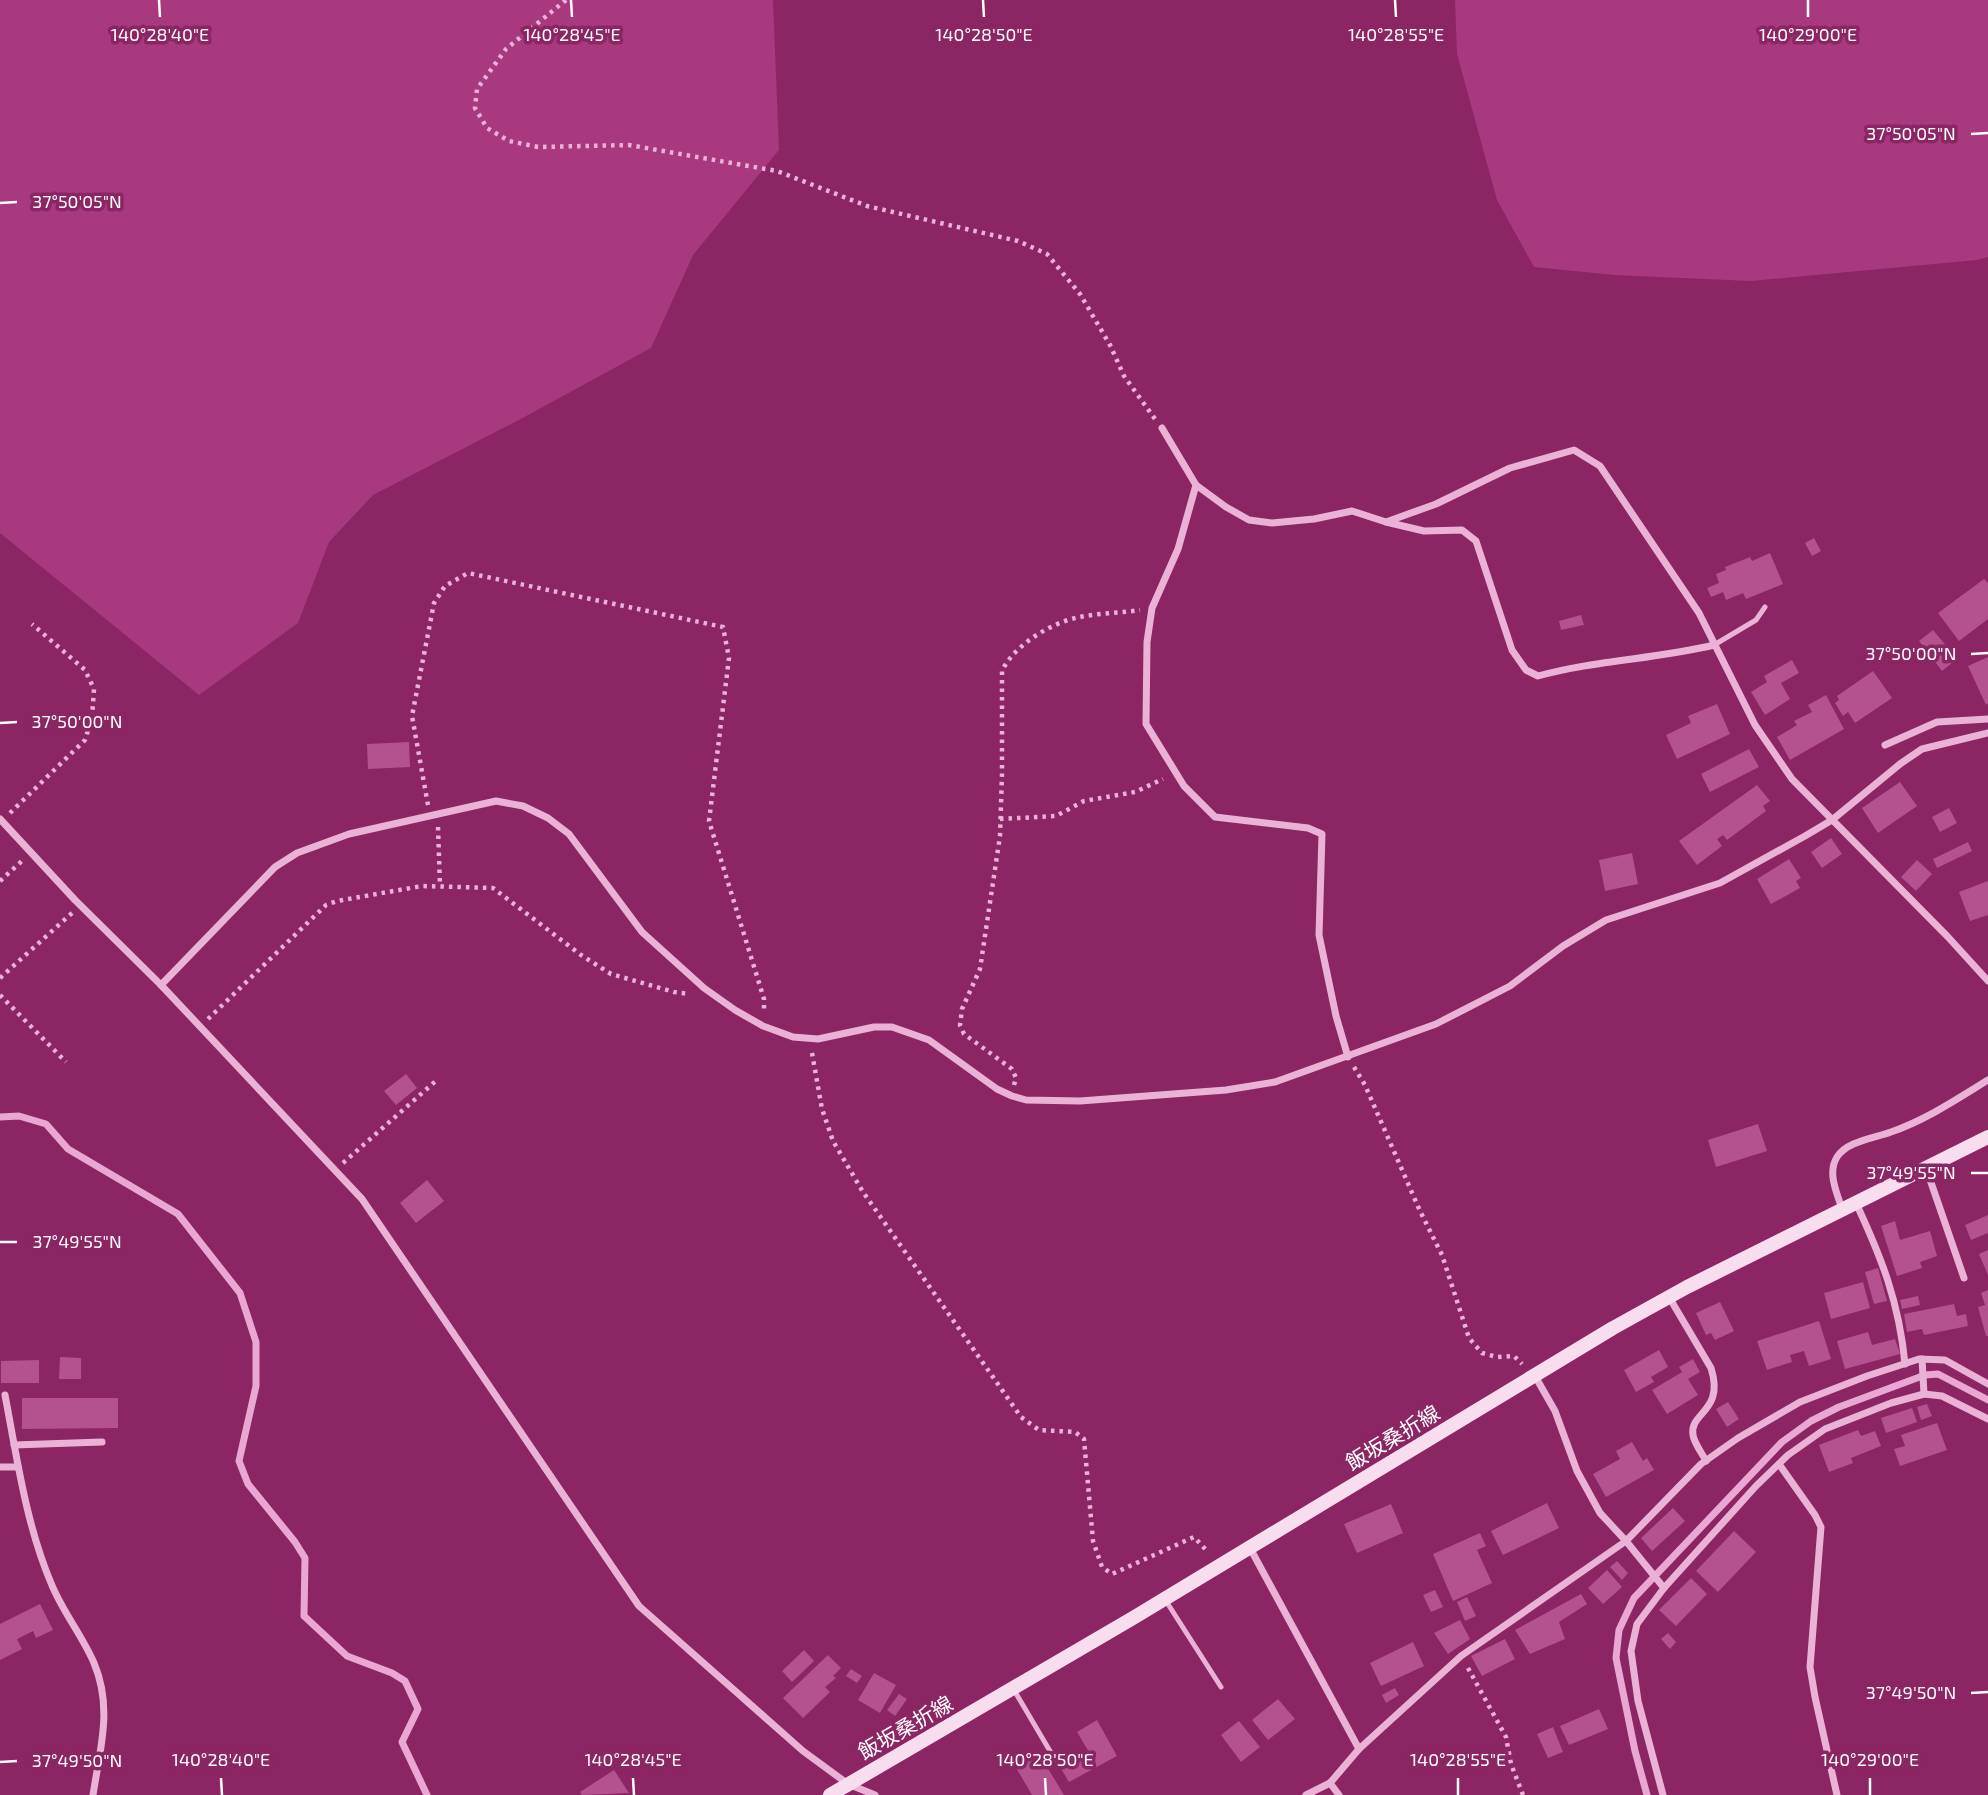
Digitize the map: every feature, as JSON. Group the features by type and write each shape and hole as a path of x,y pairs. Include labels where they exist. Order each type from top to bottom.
{"main road":[{"name":"飯坂桑折線","path":"830,1795 1165,1599 1669,1297 1988,1137"}],"street":[{"path":"1162,428 1196,485 1249,520 1272,523 1314,519 1352,511 1424,531 1462,530 1476,541 1512,650 1526,670 1538,676 1572,667 1681,653 1714,645"},
{"path":"1386,522 1436,504 1510,468 1574,450 1600,466 1699,613 1762,736 1792,779 1988,981"},
{"path":"1196,485 1178,549 1152,608 1147,642 1146,724 1184,786 1215,817 1308,828 1322,834 1319,936 1336,1016 1348,1057"},
{"path":"1885,745 1937,722 1988,719"},
{"path":"160,985 275,867 297,853 349,834 496,802 523,806 548,818 569,834 642,932 704,988 764,1026 793,1037 809,1039 874,1027 892,1027 929,1040 997,1088 1026,1100 1080,1101 1226,1090 1275,1082 1436,1024 1510,986 1563,946 1606,920 1720,883 1832,820 1890,771 1922,749 1988,733"},
{"path":"1,820 362,1199 639,1606 803,1751 848,1784 875,1795"},
{"path":"1905,1364 1901,1328 1890,1280 1849,1206 1834,1186 1833,1171 1837,1158 1846,1148 1900,1129 1940,1110 1988,1080"},
{"path":"1926,1168 1964,1278"},
{"path":"1669,1297 1711,1368 1715,1381 1715,1396 1693,1426 1693,1436 1706,1461"},
{"path":"1922,1359 1924,1394"},
{"path":"1306,1795 1330,1783 1359,1749 1461,1656 1626,1541 1706,1461 1738,1438 1800,1402 1922,1359 1945,1360 1988,1384"},
{"path":"1534,1376 1555,1411 1577,1471 1600,1513 1664,1588"},
{"path":"1663,1795 1638,1701 1631,1651 1637,1624 1664,1588 1756,1486 1806,1441 1825,1429 1891,1403 1924,1394 1942,1396 1988,1419"},
{"path":"5,1395 18,1467 51,1583 94,1664 100,1685 105,1715 93,1795"},
{"path":"14,1445 102,1442"},
{"path":"1779,1464 1821,1527 1810,1667 1838,1795"},
{"path":"0,1467 18,1467"},
{"path":"1250,1548 1359,1749"},
{"path":"1330,1783 1339,1795"}],"lane":[{"path":"1714,645 1756,620 1765,607"},
{"path":"1165,1599 1221,1687"},
{"path":"1013,1688 1058,1763"}],"path":[{"path":"566,0 506,49 477,89 475,108 487,128 509,141 538,147 629,145 777,171 867,206 1018,242 1047,254 1080,294 1110,345 1124,376 1162,428"},
{"path":"440,886 434,816 412,716 434,603 445,586 468,573 723,627 729,658 709,821 764,999 764,1026"},
{"path":"1012,1096 1016,1078 1012,1069 964,1034 960,1025 962,1009 980,969 1000,836 1002,671 1007,661 1037,634 1078,617 1152,608"},
{"path":"1,820 85,740 92,718 94,689 85,670 32,624"},
{"path":"1000,819 1056,816 1084,801 1135,792 1161,782 1173,768"},
{"path":"0,881 31,853"},
{"path":"200,1027 326,905 422,886 493,888 611,974 674,992 694,994 704,988"},
{"path":"0,978 80,905"},
{"path":"0,995 66,1062"},
{"path":"809,1039 822,1109 833,1141 863,1192 1021,1417 1039,1430 1075,1432 1084,1439 1093,1541 1102,1567 1112,1574 1194,1537 1220,1566"},
{"path":"1348,1057 1365,1085 1442,1255 1469,1338 1482,1353 1497,1357 1514,1356 1534,1376"},
{"path":"335,1170 438,1079"},
{"path":"1461,1656 1506,1737 1511,1764 1523,1795"}],"shaded area":[{"path":"0,0 773,0 779,150 693,255 651,348 373,495 329,542 298,623 199,695 0,533"},
{"path":"1455,0 1988,0 1988,257 1751,281 1614,275 1534,267 1497,200 1457,54"}],"building":[{"path":"1814,538 1821,551 1812,556 1805,543"},
{"path":"1770,553 1783,584 1746,599 1743,593 1726,600 1723,592 1711,597 1707,588 1719,583 1716,574 1726,570 1725,567 1750,557 1752,561"},
{"path":"1984,579 1988,583 1988,619 1959,641 1938,613"},
{"path":"1581,615 1584,625 1561,630 1559,621"},
{"path":"1933,630 1957,659 1942,671 1919,641"},
{"path":"1988,657 1988,703 1986,705 1968,666"},
{"path":"1792,660 1799,673 1781,683 1790,699 1765,715 1751,692 1767,682 1764,676"},
{"path":"1873,671 1892,698 1855,723 1848,712 1843,716 1835,703 1839,700 1837,696"},
{"path":"1826,695 1844,729 1790,760 1777,737 1797,725 1794,721 1812,712 1808,705"},
{"path":"1717,704 1730,734 1677,759 1666,735 1691,723 1688,716"},
{"path":"409,742 410,767 368,769 367,744"},
{"path":"1749,749 1759,767 1710,792 1701,774"},
{"path":"1900,782 1917,806 1878,833 1862,808"},
{"path":"1757,785 1770,801 1763,806 1766,811 1727,840 1723,835 1717,839 1722,846 1697,865 1679,841"},
{"path":"1949,808 1957,823 1940,832 1932,817"},
{"path":"1831,838 1842,854 1822,868 1811,852"},
{"path":"1968,842 1972,851 1937,868 1933,859"},
{"path":"1632,853 1638,884 1605,891 1599,860"},
{"path":"1789,859 1801,878 1796,881 1800,888 1771,904 1757,879"},
{"path":"1917,860 1932,874 1916,891 1901,877"},
{"path":"1988,881 1988,915 1970,921 1959,892"},
{"path":"406,1074 417,1088 396,1105 384,1091"},
{"path":"1758,1124 1767,1151 1716,1167 1708,1140"},
{"path":"427,1180 444,1201 416,1223 400,1203"},
{"path":"1988,1215 1988,1233 1971,1240 1965,1225"},
{"path":"1895,1221 1900,1240 1930,1231 1937,1256 1920,1262 1922,1268 1897,1276 1881,1226"},
{"path":"1988,1250 1988,1275 1979,1254"},
{"path":"1878,1268 1887,1301 1874,1304 1865,1272"},
{"path":"1863,1282 1870,1308 1831,1319 1824,1293"},
{"path":"1988,1290 1986,1336 1978,1307 1985,1305 1981,1293"},
{"path":"1918,1296 1920,1305 1902,1309 1900,1300"},
{"path":"1720,1302 1734,1331 1715,1340 1711,1333 1706,1335 1696,1313"},
{"path":"1954,1304 1957,1316 1966,1314 1968,1326 1924,1335 1922,1329 1907,1332 1904,1314"},
{"path":"1819,1321 1831,1359 1809,1366 1804,1351 1790,1355 1792,1362 1767,1370 1757,1341"},
{"path":"1868,1332 1872,1345 1895,1339 1900,1354 1845,1369 1837,1341"},
{"path":"1659,1350 1668,1367 1651,1377 1654,1382 1636,1392 1624,1370"},
{"path":"60,1357 81,1358 81,1379 59,1379"},
{"path":"1693,1359 1700,1372 1688,1379 1698,1395 1667,1414 1652,1390 1682,1372 1679,1367"},
{"path":"39,1360 39,1383 1,1383 1,1361"},
{"path":"22,1398 118,1398 118,1428 22,1429"},
{"path":"1728,1402 1739,1419 1727,1427 1716,1409"},
{"path":"1927,1404 1932,1416 1921,1420 1917,1407"},
{"path":"1912,1408 1917,1422 1886,1433 1881,1418"},
{"path":"1937,1423 1947,1450 1900,1466 1894,1449 1905,1446 1901,1435"},
{"path":"1858,1430 1861,1436 1875,1431 1881,1446 1851,1458 1853,1463 1829,1472 1819,1445"},
{"path":"1632,1442 1643,1461 1647,1458 1654,1470 1606,1497 1593,1474 1620,1459 1616,1451"},
{"path":"1547,1503 1559,1528 1503,1555 1491,1531"},
{"path":"1391,1504 1403,1533 1357,1553 1344,1524"},
{"path":"1673,1508 1685,1521 1652,1551 1641,1538"},
{"path":"1734,1531 1756,1552 1718,1592 1696,1571"},
{"path":"1480,1533 1486,1546 1477,1550 1492,1583 1453,1601 1433,1554"},
{"path":"1617,1561 1628,1573 1622,1580 1610,1567"},
{"path":"1607,1570 1622,1587 1603,1604 1588,1588"},
{"path":"1691,1578 1707,1594 1676,1626 1659,1610"},
{"path":"1435,1590 1443,1607 1431,1612 1423,1595"},
{"path":"1581,1594 1587,1604 1559,1622 1565,1639 1530,1654 1515,1630"},
{"path":"1467,1597 1476,1616 1465,1621 1457,1602"},
{"path":"40,1604 53,1630 36,1638 33,1631 17,1639 22,1649 0,1660 0,1624"},
{"path":"1460,1620 1470,1639 1448,1654 1434,1633"},
{"path":"1668,1633 1676,1642 1670,1649 1661,1639"},
{"path":"1505,1639 1515,1659 1482,1676 1471,1656"},
{"path":"1413,1642 1424,1666 1381,1686 1370,1663"},
{"path":"804,1650 814,1661 792,1682 782,1671"},
{"path":"828,1655 841,1668 833,1676 836,1678 825,1687 830,1692 803,1718 783,1698"},
{"path":"851,1669 862,1676 857,1683 846,1676"},
{"path":"874,1673 896,1685 880,1713 858,1700"},
{"path":"1395,1688 1399,1695 1386,1703 1382,1695"},
{"path":"899,1694 907,1699 895,1716 887,1710"},
{"path":"1278,1699 1295,1719 1268,1740 1252,1720"},
{"path":"1599,1709 1608,1729 1569,1745 1560,1726"},
{"path":"1097,1720 1117,1756 1069,1782 1060,1767 1089,1752 1077,1732"},
{"path":"1239,1721 1260,1747 1241,1762 1221,1735"},
{"path":"1553,1727 1563,1752 1548,1758 1537,1734"},
{"path":"1038,1752 1064,1795 1032,1795 1015,1766"},
{"path":"614,1770 629,1793 582,1795 580,1792"}],"waterway":[{"path":"0,1117 19,1116 46,1124 68,1149 178,1214 240,1293 256,1342 256,1386 239,1461 248,1484 305,1558 304,1616 347,1656 392,1673 405,1681 418,1709 402,1742 427,1795"},
{"path":"1647,1795 1616,1658 1619,1630 1634,1598 1782,1442 1811,1421 1839,1407 1925,1375 1938,1374 1988,1400"}]}
